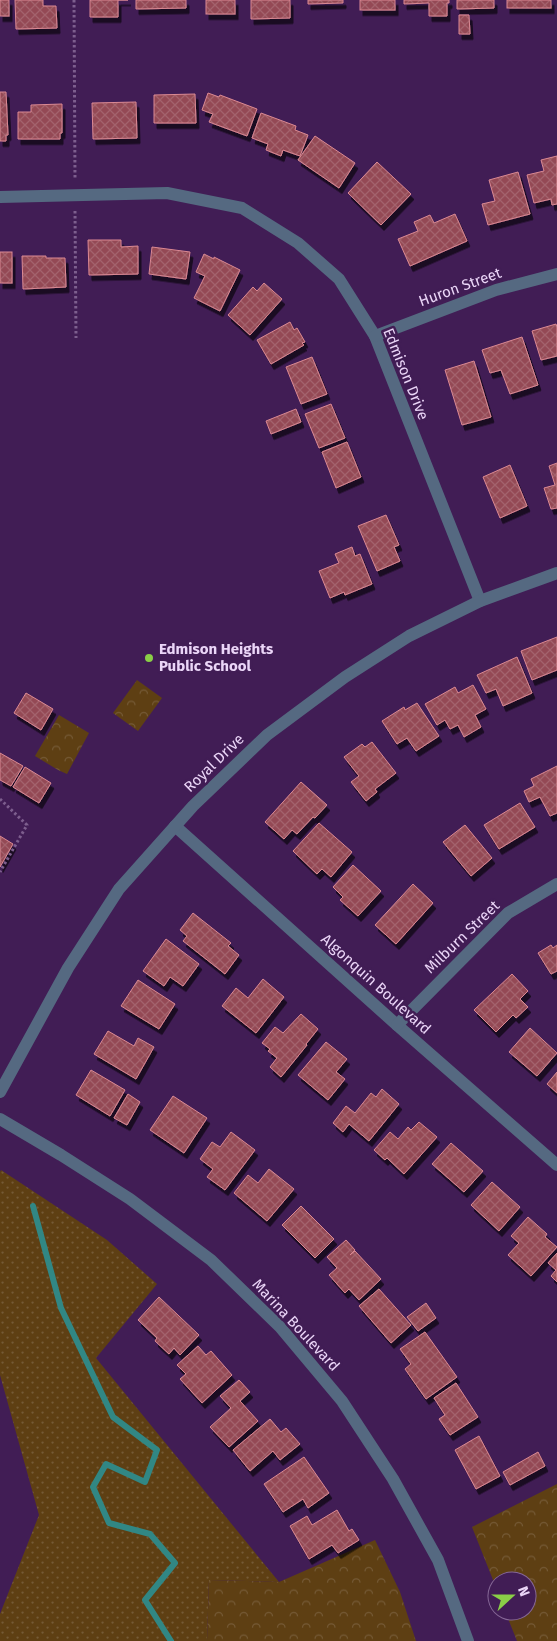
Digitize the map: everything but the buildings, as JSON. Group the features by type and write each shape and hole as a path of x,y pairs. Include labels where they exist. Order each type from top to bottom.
{"street":[{"name":"Edmison Drive","path":"0,197 167,193 242,208 298,243 339,279 375,336 480,601"},
{"name":"Huron Street","path":"375,336 496,290 557,274"},
{"name":"Royal Drive","path":"0,1092 68,968 118,889 193,806 267,735 329,688 409,636 480,601 557,573"},
{"name":"Algonquin Boulevard","path":"175,826 557,1165"},
{"name":"Milburn Street","path":"397,1025 508,913 557,884"},
{"name":"Marina Boulevard","path":"0,1119 130,1198 211,1260 280,1327 342,1400 393,1480 438,1560 468,1641"}],"path":[{"path":"74,0 76,338"},
{"path":"0,799 27,824 0,872"}],"green space":[{"path":"137,680 162,698 138,731 113,713"},
{"path":"59,715 89,733 67,774 35,756"},
{"path":"1,1170 107,1240 157,1284 96,1358 279,1582 209,1580 207,1641 0,1641 0,1614 39,1515 0,1375"},
{"path":"557,1484 557,1641 517,1641 509,1621 537,1621 537,1571 489,1571 472,1527"},
{"path":"375,1540 400,1592 416,1641 207,1641 209,1580 279,1582"}],"waterway":[{"path":"33,1206 61,1308 113,1417 157,1450 145,1482 106,1464 93,1487 109,1523 150,1534 175,1563 145,1600 171,1641"}],"place":[{"name":"Edmison Heights Public School","path":"149,658"}]}
